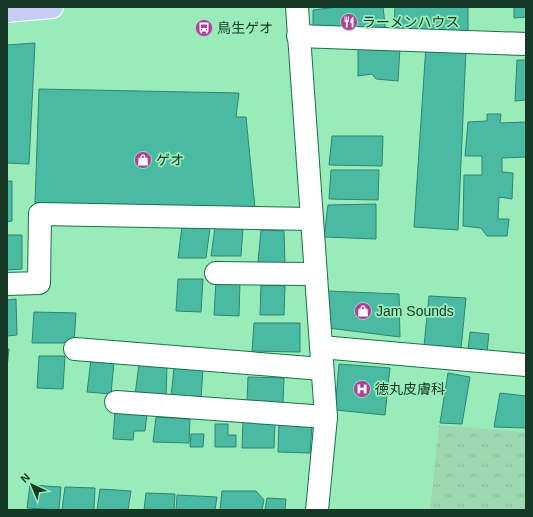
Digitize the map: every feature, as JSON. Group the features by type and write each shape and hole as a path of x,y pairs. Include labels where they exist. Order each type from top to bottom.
{"main road":[{"path":"7,11 52,7"}],"street":[{"path":"297,7 326,417 317,510"},
{"path":"298,36 526,44"},
{"path":"7,284 39,283 40,214 312,219"},
{"path":"216,273 315,274"},
{"path":"321,347 526,365"},
{"path":"75,349 322,369"},
{"path":"116,402 326,417"}],"green space":[{"path":"439,425 526,432 526,510 430,510"}],"building":[{"name":"ラーメンハウス","path":"337,7 383,7 386,33 313,33 313,10"},
{"path":"395,7 468,7 468,33 394,29"},
{"path":"514,7 526,7 526,17 514,18"},
{"path":"35,43 29,164 7,163 7,45"},
{"path":"426,45 466,49 458,230 414,227"},
{"path":"358,48 400,48 398,81 376,79 372,74 358,76"},
{"path":"517,60 526,60 526,100 515,101"},
{"name":"ゲオ","path":"39,89 239,93 236,117 246,117 255,208 35,203"},
{"path":"487,114 501,114 500,123 526,122 526,157 502,158 502,172 513,173 512,199 499,197 498,219 509,219 507,236 487,236 481,228 463,226 464,175 482,175 482,156 465,156 468,122 487,121"},
{"path":"332,136 383,136 382,166 329,165"},
{"path":"331,170 379,170 378,200 329,199"},
{"path":"7,181 12,181 12,221 7,222"},
{"path":"376,204 376,239 324,237 328,205"},
{"path":"182,226 210,228 206,258 178,258"},
{"path":"215,227 243,228 241,256 211,256"},
{"path":"261,230 284,231 285,264 258,262"},
{"path":"7,235 22,235 22,269 7,270"},
{"path":"178,279 203,279 201,312 176,311"},
{"path":"216,281 240,282 239,316 214,315"},
{"path":"261,285 285,286 284,315 260,315"},
{"name":"Jam Sounds","path":"327,291 399,294 400,337 328,328"},
{"path":"429,296 466,298 461,349 424,346"},
{"path":"16,299 17,335 7,336 7,300"},
{"path":"34,312 76,313 74,343 32,343"},
{"path":"254,323 300,323 300,352 252,351"},
{"path":"470,332 489,334 487,352 468,351"},
{"path":"7,349 9,349 7,368"},
{"path":"39,356 65,356 63,389 37,388"},
{"path":"91,360 114,362 111,394 87,392"},
{"path":"139,364 167,366 166,397 135,395"},
{"name":"徳丸皮膚科","path":"339,364 390,368 385,415 335,410"},
{"path":"174,368 203,370 201,398 171,397"},
{"path":"448,373 470,377 462,424 440,423"},
{"path":"248,377 284,378 283,403 247,402"},
{"path":"500,393 526,396 526,428 494,427"},
{"path":"115,411 147,414 145,431 134,431 133,440 113,439"},
{"path":"156,417 190,419 189,443 153,442"},
{"path":"243,422 275,422 274,448 242,448"},
{"path":"279,422 312,425 310,453 278,452"},
{"path":"215,424 228,424 228,435 236,435 236,447 215,447"},
{"path":"191,434 204,434 203,447 190,447"},
{"path":"30,485 61,487 59,510 27,508"},
{"path":"65,487 95,488 94,510 62,510"},
{"path":"100,489 131,491 128,510 97,510"},
{"path":"222,491 256,491 264,500 262,510 220,510"},
{"path":"146,493 175,494 174,510 144,510"},
{"path":"177,495 217,497 215,510 176,510"},
{"path":"267,498 286,499 285,510 265,510"}],"place":[{"name":"ラーメンハウス","path":"349,22"},
{"name":"鳥生ゲオ","path":"204,28"},
{"name":"ゲオ","path":"143,160"},
{"name":"Jam Sounds","path":"363,311"},
{"name":"徳丸皮膚科","path":"362,389"}]}
